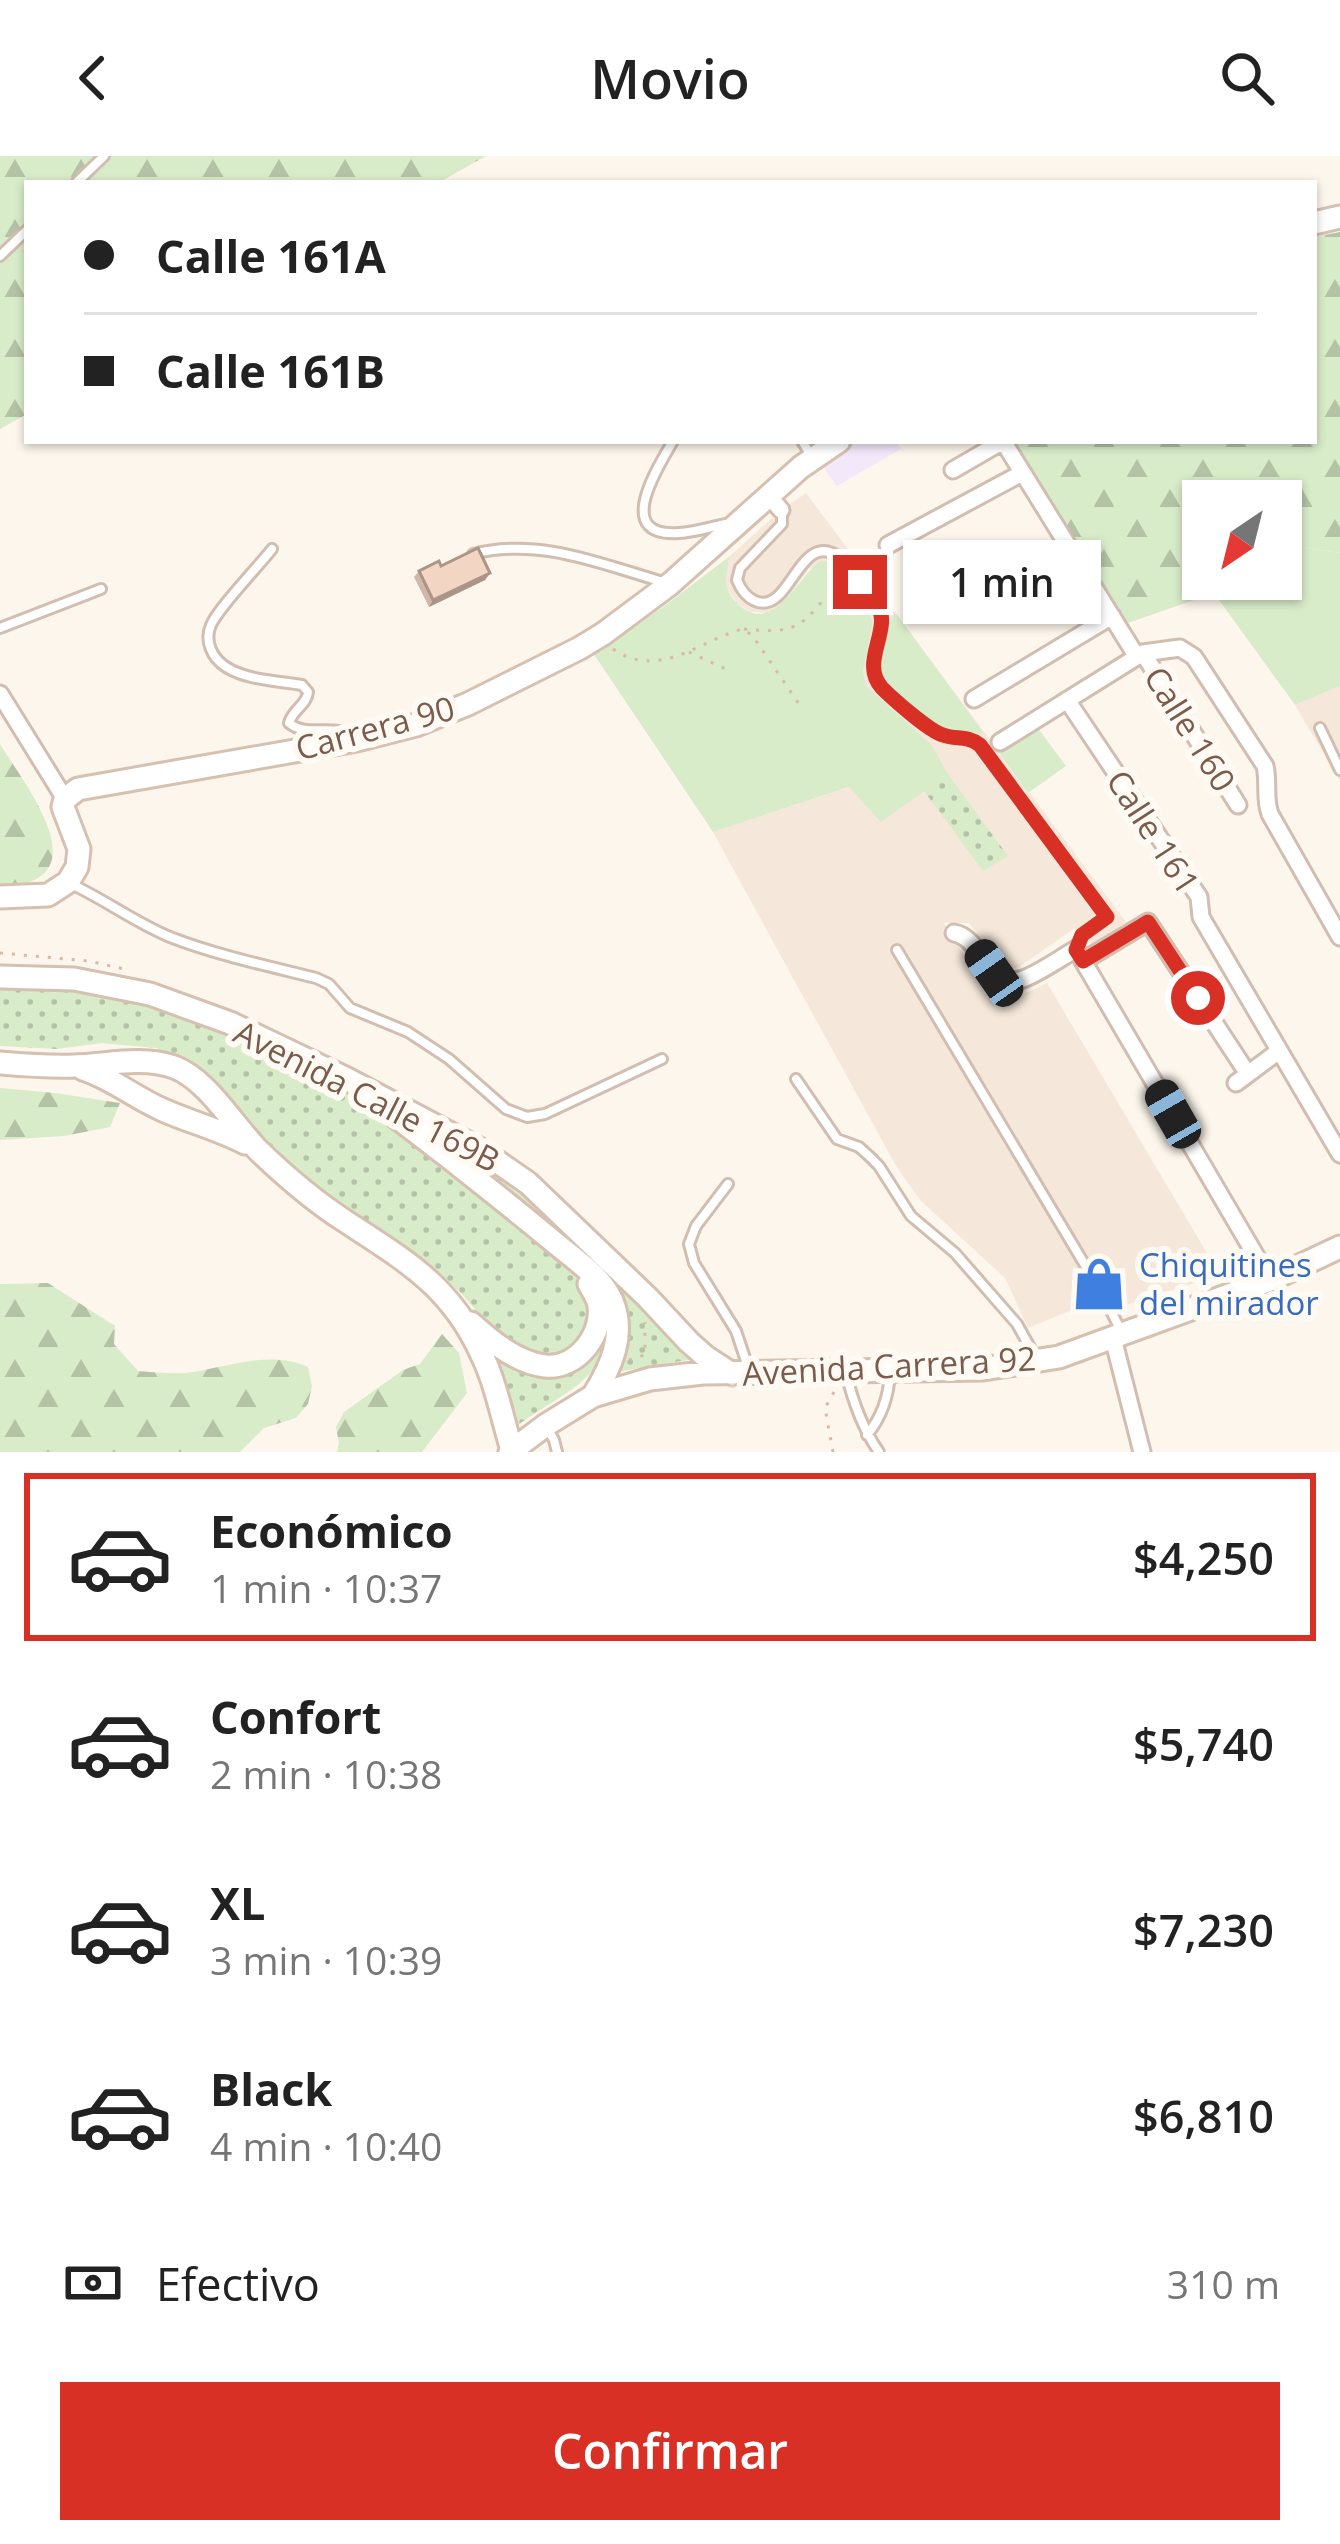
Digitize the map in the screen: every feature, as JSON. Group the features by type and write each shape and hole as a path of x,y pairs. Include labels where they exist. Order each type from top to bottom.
{"main road":[{"name":"Carrera 90","path":"65,799 103,784 357,740 416,725 468,704 597,638 670,584 739,523 775,503 811,449"},
{"path":"0,897 48,895 68,882 79,849 62,807 65,799"},
{"name":"Avenida Calle 169B","path":"0,977 74,979 150,994 230,1023 479,1149 528,1183 700,1352 741,1374"},
{"name":"Avenida Calle 169B","path":"71,1066 139,1061 182,1070 205,1088 260,1152 316,1201 415,1267 453,1307 482,1354 511,1451"},
{"path":"0,1063 71,1066"},
{"name":"Avenida Calle 169B","path":"71,1066 100,1075 260,1152"},
{"path":"347,1079 526,1219 606,1289 613,1303 617,1342 593,1396"},
{"path":"453,1307 499,1346 541,1366 564,1364 586,1348 598,1323 598,1300 583,1277 526,1219"},
{"name":"Avenida Carrera 92","path":"511,1451 593,1396 650,1379 703,1373 982,1369 1059,1357 1270,1280 1340,1247"}],"street":[{"path":"953,470 998,444"},
{"name":"Calle 160","path":"1005,444 1238,805"},
{"path":"888,545 1022,473"},
{"path":"974,699 1112,616"},
{"path":"1000,742 1140,655 1180,648 1194,657 1265,766 1270,814 1340,937"},
{"path":"0,694 65,799"},
{"name":"Calle 161","path":"1067,700 1199,897 1201,916 1340,1154"},
{"path":"954,933 966,936 994,973 1009,980 1022,979 1148,922 1242,1078 1280,1051"},
{"path":"1079,955 1270,1280"},
{"path":"1118,1336 1142,1452"}],"lane":[{"path":"79,180 104,156"},
{"path":"0,256 24,233"},
{"path":"671,444 643,500 650,526 676,534 739,523"},
{"path":"775,503 782,524 740,568 736,580 741,591 751,601 771,600 812,554 826,552 841,559 878,604 881,626 873,673 880,686 941,735 971,738 980,745 1107,917 1082,935 1079,955"},
{"path":"470,555 500,547 569,554 670,584"},
{"path":"272,549 212,623 208,640 213,655 238,673 302,685 308,698 291,716 289,723 294,728 341,729 357,740"},
{"path":"0,628 101,589"},
{"path":"1320,728 1340,770"},
{"path":"68,882 173,938 329,984 350,1008 408,1032 449,1059 506,1109 527,1117 544,1114 662,1059"},
{"path":"897,950 1106,1302 1118,1336"},
{"path":"796,1079 837,1139 859,1148 879,1166 911,1216 955,1253 1017,1324 1038,1361"},
{"path":"728,1184 688,1244 694,1263 736,1331 741,1374"},
{"path":"867,1435 882,1411 890,1371"},
{"path":"840,1372 878,1452"},
{"path":"545,1425 556,1452"}],"path":[{"path":"597,638 626,658 652,663 670,660 742,629 792,629 826,596"},
{"path":"742,629 752,635 803,710"},
{"path":"688,652 728,670"},
{"path":"610,1366 645,1355 645,1321"},
{"path":"833,1452 826,1408 840,1372"}],"shaded area":[{"path":"851,444 898,444 901,449 837,486 821,464"},
{"path":"806,493 1126,922 1092,945 1075,928 1019,967 1006,969 969,923 944,923 997,1007 1047,983 1220,1275 1120,1307 1111,1294 1028,1328 1005,1278 920,1200 896,1166 713,832 850,787 931,744 866,686 863,671 873,622 833,562 809,569 780,607 768,613 750,612 727,588 730,556"},
{"path":"1340,686 1340,781 1295,705"}],"green space":[{"path":"0,156 486,156 443,180 24,180 24,416 0,429"},
{"path":"1340,232 1340,553 1302,547 1302,480 1182,480 1182,600 1194,600 1128,623 1012,444 1317,444 1317,236"},
{"path":"1302,547 1340,553 1340,686 1295,705 1219,600 1302,600"},
{"path":"730,556 729,592 749,612 761,614 783,602 820,561 833,562 873,622 863,671 866,686 931,744 948,774 881,822 849,787 713,832 593,653"},
{"path":"896,613 984,734 939,728 882,682 879,636"},
{"path":"1035,724 1066,766 1028,793 998,751"},
{"path":"0,744 39,808 53,852 48,869 31,882 0,887"},
{"path":"948,774 1008,856 983,871 924,791"},
{"path":"0,979 160,1001 330,1078 387,1114 562,1259 591,1295 592,1319 568,1355 527,1356 410,1249 335,1206 273,1152 194,1064 156,1048 102,1043 57,1049 0,1046"},
{"path":"0,1088 120,1103 110,1127 0,1140"},
{"path":"430,1132 528,1194 705,1357 617,1372 627,1351 626,1323 583,1255 529,1206"},
{"path":"48,1283 115,1326 114,1344 138,1371 186,1373 248,1361 293,1362 308,1367 312,1386 308,1404 296,1418 264,1428 240,1452 0,1452 0,1284"},
{"path":"610,1310 610,1333 596,1367 517,1426 485,1345 527,1373 557,1377 589,1357 603,1335"},
{"path":"442,1334 459,1353 467,1393 422,1452 337,1452 336,1427 344,1412 403,1370 420,1364"}],"building":[{"path":"478,548 490,573 433,600 419,571"}],"place":[{"name":"Chiquitines del mirador","path":"1099,1284"}],"route":[{"path":"860,582 881,615 873,659 880,686 941,735 971,738 980,745 1107,917 1079,940 1076,950 1083,961 1148,922 1198,998"}]}
